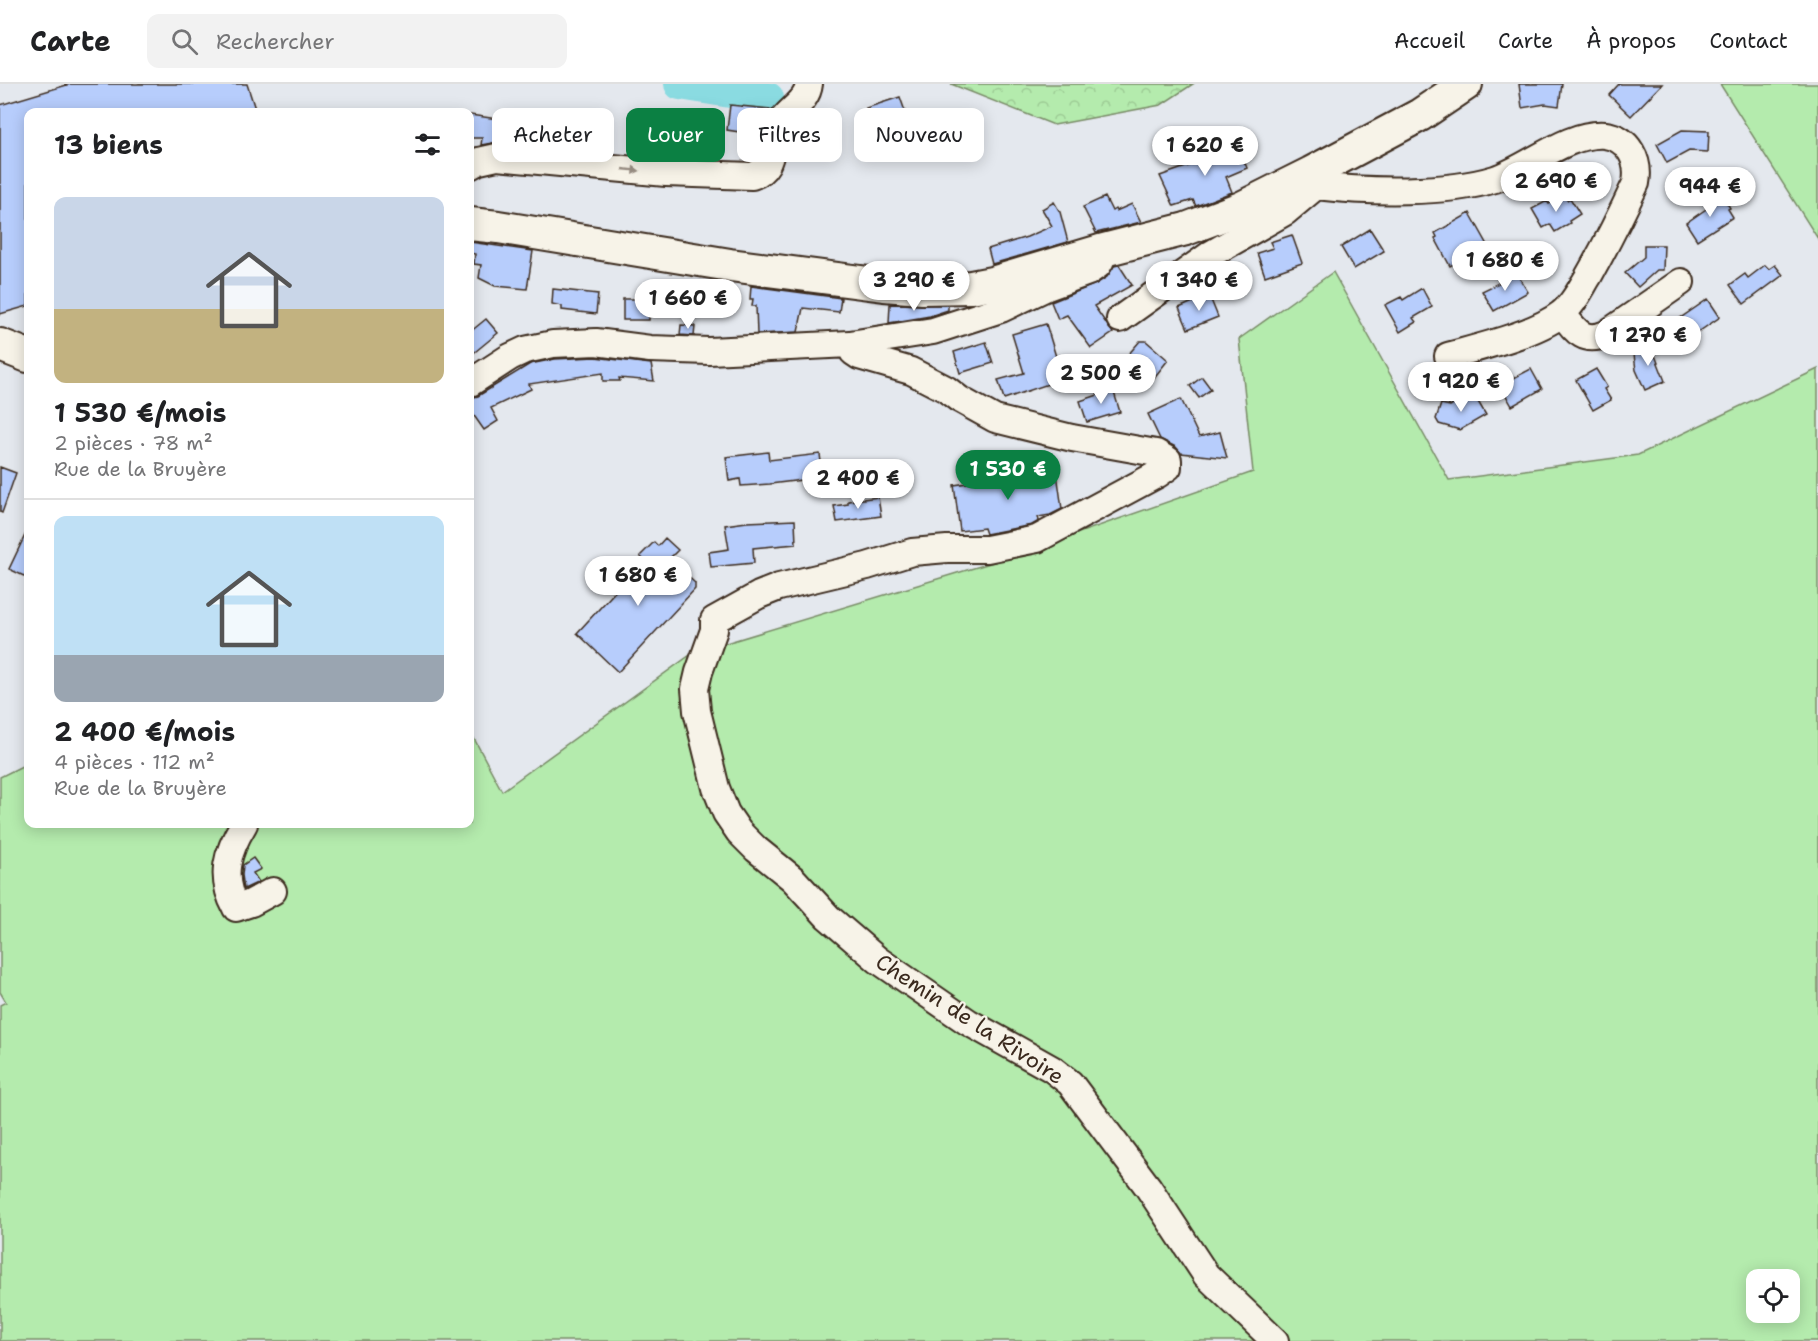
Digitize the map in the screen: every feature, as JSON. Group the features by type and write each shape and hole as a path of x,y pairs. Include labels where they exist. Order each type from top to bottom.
{"main road":[{"path":"474,224 498,226 730,265 884,285 922,288 971,286 992,283 1195,226 1314,179 1466,84"},
{"path":"0,345 24,354"}],"street":[{"path":"474,164 497,157 666,173 752,176 762,173 768,163 774,136 786,116 803,100 808,92 809,84"},
{"path":"1120,320 1211,254 1285,212 1314,179 1424,190 1458,187 1498,178 1530,161 1592,136 1605,135 1625,144 1631,152 1637,173 1636,183 1576,298 1562,314 1549,322 1499,342 1448,356"},
{"path":"474,380 519,352 553,344 596,342 650,349 709,351 850,344 933,331 1001,309 1094,268 1101,260 1100,251"},
{"path":"1562,314 1581,334 1590,338 1598,338 1681,282"},
{"name":"Chemin de la Rivoire","path":"850,344 853,352 859,356 911,371 995,418 1072,438 1156,453 1168,460 1168,467 1038,539 987,549 912,552 779,588 750,600 714,620 714,630 695,688 697,711 716,788 726,813 739,832 756,849 793,879 828,917 878,960 951,1011 1052,1069 1070,1083 1148,1186 1206,1275 1275,1341"},
{"path":"242,828 235,839 226,865 230,898 236,908 273,891"}],"green space":[{"path":"951,84 1193,84 1161,105 1054,125"},
{"path":"1720,84 1818,84 1818,239"},
{"path":"1333,272 1449,480 1638,455 1818,369 1818,1341 0,1341 0,1005 6,1002 0,992 0,777 24,765 24,828 474,828 474,738 502,791 693,653 1010,557 1253,472 1239,339"}],"building":[{"path":"70,84 247,84 255,108 24,108 24,307 0,314 0,105"},
{"path":"1519,84 1562,84 1559,106 1545,104 1522,108"},
{"path":"1619,84 1662,84 1631,116 1609,95"},
{"path":"900,97 904,108 866,108"},
{"path":"730,105 760,108 737,108 737,132 727,130"},
{"path":"474,116 492,118 492,143 481,145 482,138 474,138"},
{"path":"1682,130 1709,131 1708,152 1689,151 1667,163 1657,144"},
{"path":"1235,138 1247,168 1226,177 1232,192 1196,206 1193,200 1174,206 1160,176 1220,155 1216,145"},
{"path":"1564,195 1567,200 1570,198 1580,214 1555,232 1550,224 1543,228 1532,209 1547,201 1549,204"},
{"path":"1722,195 1733,217 1697,240 1686,223"},
{"path":"1105,197 1112,211 1132,204 1141,222 1096,233 1083,207"},
{"path":"1054,202 1060,212 1068,242 992,264 988,249 1027,237 1052,226 1042,209"},
{"path":"1470,213 1488,245 1450,266 1435,238 1437,237 1435,233"},
{"path":"1370,229 1384,251 1354,269 1341,247"},
{"path":"1292,235 1302,263 1265,276 1257,253 1273,248 1270,242"},
{"path":"474,243 533,251 527,289 495,286 479,278 481,265 474,264"},
{"path":"1644,245 1664,245 1663,270 1657,270 1638,287 1625,273 1644,257"},
{"path":"1119,265 1132,285 1094,306 1113,333 1091,348 1067,315 1058,319 1051,302 1096,284 1107,277 1114,266"},
{"path":"1765,265 1769,269 1775,265 1783,275 1744,304 1730,285 1745,274 1748,278"},
{"path":"1517,274 1528,292 1494,311 1482,291"},
{"path":"751,286 841,298 839,312 803,308 798,332 757,334 756,306 752,306 753,299 750,299"},
{"path":"1422,288 1432,307 1413,318 1416,322 1400,332 1385,305 1401,297 1403,300"},
{"path":"553,289 598,294 596,314 562,310 562,306 552,304"},
{"path":"1209,295 1218,317 1188,329 1179,308"},
{"path":"623,299 649,299 649,320 623,320"},
{"path":"1708,299 1720,317 1691,337 1679,319"},
{"path":"890,304 948,305 948,310 930,316 889,323"},
{"path":"486,319 498,333 474,353 474,329"},
{"path":"1046,324 1057,360 1075,355 1081,373 1004,399 998,380 1024,373 1012,334"},
{"path":"681,325 695,326 694,336 680,335"},
{"path":"1140,341 1146,341 1168,360 1153,379 1127,356"},
{"path":"986,342 993,363 960,373 954,352"},
{"path":"1651,345 1665,381 1645,390 1636,370 1633,347"},
{"path":"595,357 651,364 654,381 619,378 620,381 603,381 603,373 529,384 531,389 491,408 498,421 484,430 474,416 474,397 530,364 555,359"},
{"path":"1531,369 1542,389 1512,406 1500,385"},
{"path":"1596,369 1607,387 1604,389 1611,400 1593,410 1576,380"},
{"path":"1202,377 1211,389 1199,398 1190,386"},
{"path":"1112,386 1120,412 1087,422 1080,401 1098,395 1097,390"},
{"path":"1473,393 1486,415 1460,430 1439,424 1436,419 1441,404 1450,406"},
{"path":"1181,399 1199,437 1220,432 1227,458 1181,453 1176,447 1160,439 1148,414"},
{"path":"768,452 769,460 820,454 822,470 809,472 810,479 770,484 741,486 740,479 729,481 726,457"},
{"path":"1056,466 1062,509 1050,515 1038,517 1039,521 1032,525 986,534 984,528 960,531 954,485 1030,474 1029,471"},
{"path":"0,467 16,473 2,513 0,512"},
{"path":"878,497 881,516 837,522 834,506 848,504 848,501"},
{"path":"795,520 796,544 753,548 754,563 711,567 709,552 729,549 725,525"},
{"path":"24,537 24,576 9,569"},
{"path":"665,538 678,550 669,559 695,583 695,589 618,672 577,633 644,560 640,556 654,542 658,546"},
{"path":"253,858 261,869 253,873 259,882 244,889 243,865"}],"waterway":[{"path":"680,84 768,98"}]}
